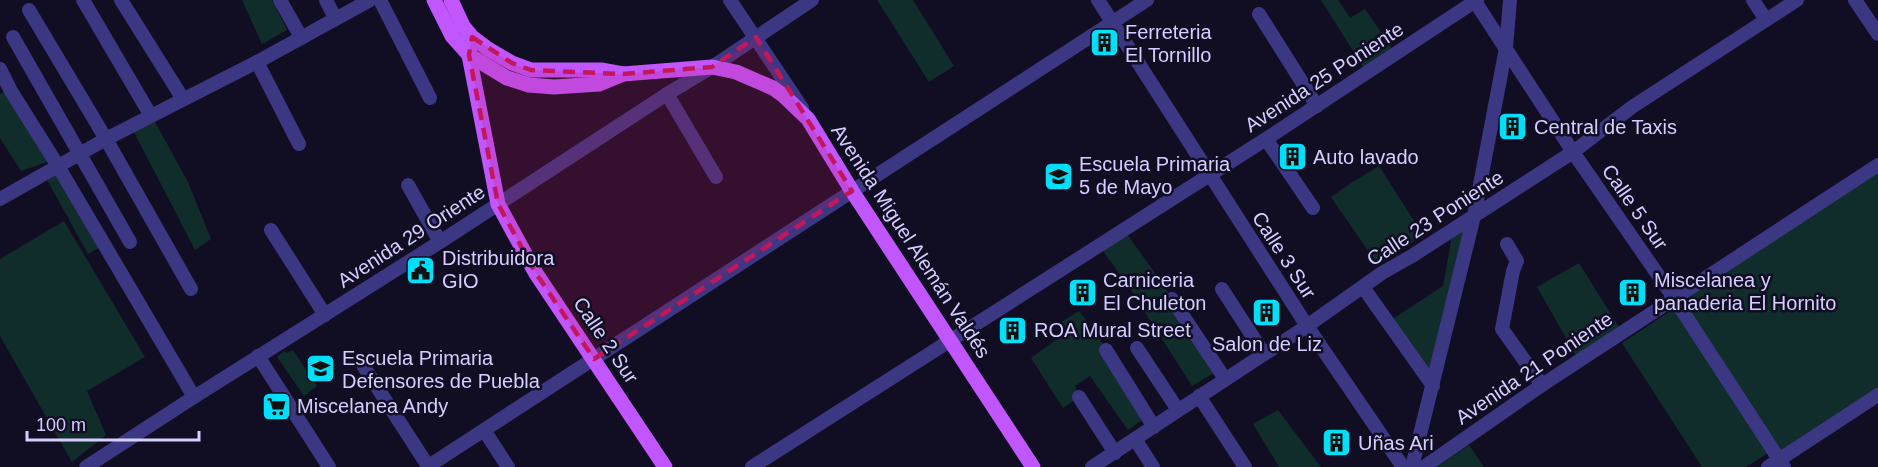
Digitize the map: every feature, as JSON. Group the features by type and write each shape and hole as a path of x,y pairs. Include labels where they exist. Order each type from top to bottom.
{"main road":[{"path":"434,0 452,36 469,54 507,78 529,85 555,87 599,84 623,74"},
{"path":"451,0 463,26 472,37 512,63 531,70 601,70 623,74 712,67 736,72 773,88 808,119"},
{"path":"469,54 472,37"},
{"name":"Calle 2 Sur","path":"469,54 498,204 535,272 665,467"},
{"name":"Avenida Miguel Alemán Valdés","path":"808,119 852,191 1033,467"}],"street":[{"path":"83,0 151,116"},
{"path":"121,0 183,99"},
{"path":"280,0 301,37"},
{"path":"326,0 335,18"},
{"path":"2,194 257,62 369,0"},
{"path":"380,0 430,98"},
{"name":"Avenida Miguel Alemán Valdés","path":"730,0 808,119"},
{"name":"Avenida 29 Oriente","path":"86,467 440,242 812,0"},
{"name":"Calle 3 Sur","path":"1098,0 1307,326 1404,467"},
{"path":"364,367 427,467 1148,0"},
{"name":"Calle 5 Sur","path":"1475,0 1573,152 1674,298 1777,465"},
{"name":"Avenida 25 Poniente","path":"752,467 1266,139 1475,0"},
{"path":"1412,467 1474,216 1506,48 1510,0"},
{"path":"1753,0 1766,20"},
{"name":"Calle 23 Poniente","path":"1092,467 1307,326 1382,273 1573,152 1632,107 1797,0"},
{"path":"1855,0 1878,34"},
{"path":"29,10 106,139 191,289"},
{"path":"1260,14 1317,106"},
{"path":"13,37 130,242"},
{"path":"257,62 299,144"},
{"path":"0,69 194,397"},
{"path":"667,94 716,177"},
{"path":"1266,139 1313,207"},
{"name":"Avenida 21 Poniente","path":"1424,467 1542,385 1878,165"},
{"path":"408,185 440,242"},
{"path":"271,230 325,315"},
{"path":"1507,244 1517,261 1502,329 1542,385"},
{"path":"1363,288 1433,386"},
{"path":"1222,289 1264,354"},
{"path":"1172,299 1225,379"},
{"path":"1137,348 1178,410"},
{"path":"1106,350 1154,427"},
{"path":"258,356 329,467"},
{"path":"1777,465 1878,395"},
{"path":"1199,396 1245,467"},
{"path":"1079,397 1115,453"},
{"path":"484,430 508,467"},
{"path":"1135,439 1153,467"}],"highlighted area":[{"path":"472,37 512,63 531,70 623,74 712,67 756,37 852,191 594,359 535,272 498,204 469,55"}],"green space":[{"path":"242,0 272,0 287,30 262,44"},
{"path":"877,0 913,0 954,66 929,82"},
{"path":"1321,0 1338,0 1350,18 1365,9 1396,54 1367,73"},
{"path":"7,89 50,161 21,171 0,138 0,94"},
{"path":"155,122 188,182 211,239 195,250 134,132"},
{"path":"1878,165 1878,395 1779,460 1674,298"},
{"path":"1379,166 1423,235 1378,265 1331,197"},
{"path":"56,171 102,246 88,254 46,178"},
{"path":"1474,216 1433,386 1388,322 1443,286 1453,230"},
{"path":"64,221 145,357 87,391 106,435 72,462 0,336 0,259"},
{"path":"1124,230 1219,370 1192,386 1133,293 1099,245"},
{"path":"1579,263 1622,332 1579,361 1537,287"},
{"path":"1675,308 1768,453 1746,467 1702,467 1622,343"},
{"path":"1079,311 1103,344 1148,416 1128,430 1090,376 1075,386 1079,397 1063,408 1031,358 1064,334 1056,325"},
{"path":"293,350 317,386 304,396 277,357 284,351 287,353"},
{"path":"1278,410 1321,467 1279,467 1253,424"},
{"path":"1469,445 1484,467 1437,467"}],"place":[{"name":"Ferreteria El Tornillo","path":"1104,43"},
{"name":"Central de Taxis","path":"1513,127"},
{"name":"Auto lavado","path":"1292,157"},
{"name":"Escuela Primaria 5 de Mayo","path":"1058,176"},
{"name":"Distribuidora GIO","path":"421,270"},
{"name":"Carniceria El Chuleton","path":"1082,292"},
{"name":"Miscelanea y panaderia El Hornito","path":"1633,292"},
{"name":"Salon de Liz","path":"1267,313"},
{"name":"ROA Mural Street","path":"1013,330"},
{"name":"Escuela Primaria Defensores de Puebla","path":"321,369"},
{"name":"Miscelanea Andy","path":"276,406"},
{"name":"Uñas Ari","path":"1337,443"}]}
